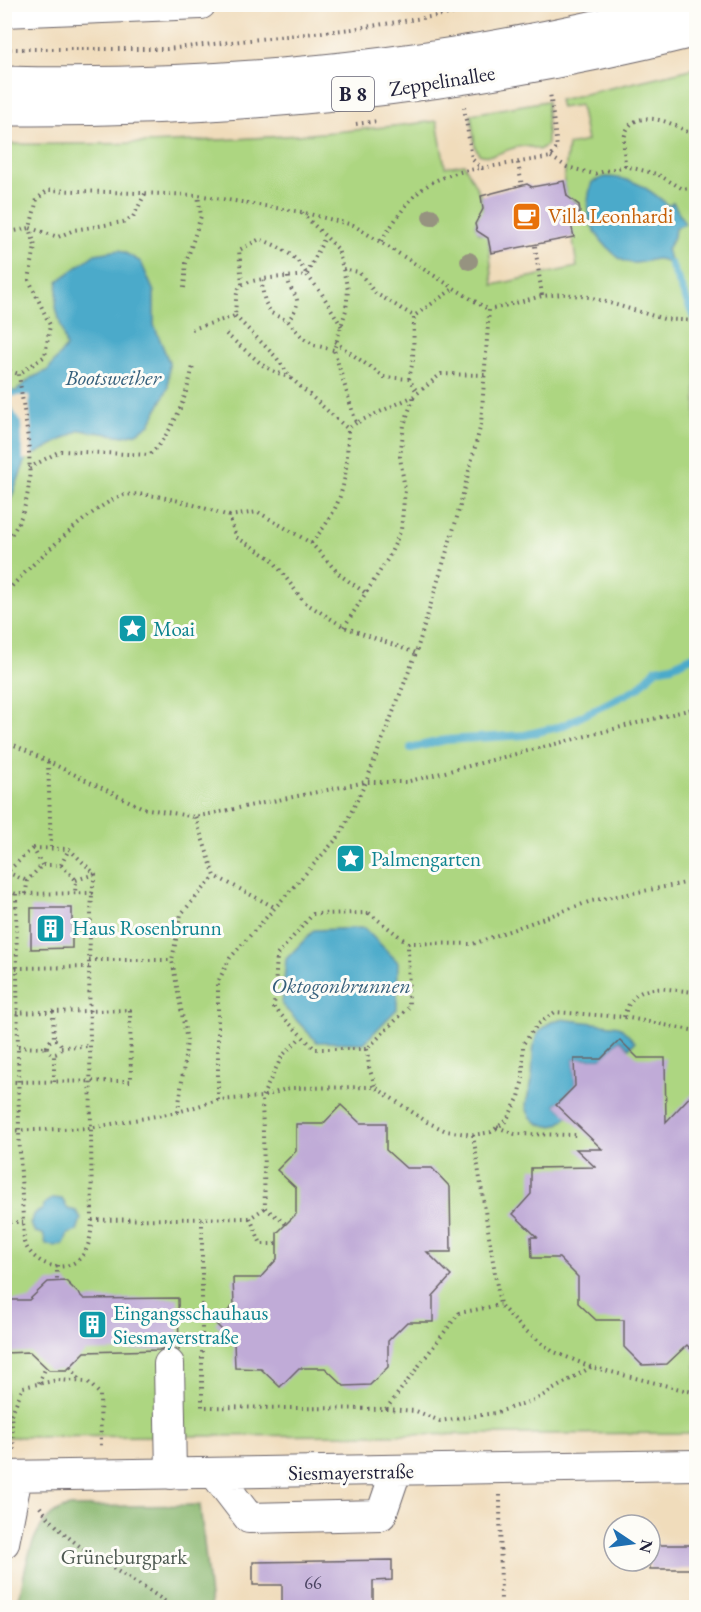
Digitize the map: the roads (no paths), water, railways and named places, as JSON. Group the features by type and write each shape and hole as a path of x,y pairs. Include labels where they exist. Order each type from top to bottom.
{"main road":[{"name":"Zeppelinallee","path":"4,83 167,82 352,68 543,39 690,4"},
{"name":"Zeppelinallee","path":"4,109 261,103 354,94 453,81 551,64 696,30"}],"street":[{"path":"4,12 201,4"},
{"path":"170,1364 171,1474"},
{"name":"Siesmayerstraße","path":"11,1476 499,1470 696,1465"},
{"path":"216,1474 249,1518 381,1515 396,1471"},
{"path":"4,1543 11,1476"}],"water":[{"path":"605,177 632,181 669,206 673,202 685,224 675,228 674,237 667,249 671,264 661,259 636,263 624,261 596,234 589,218 589,192 592,182"},
{"name":"Bootsweiher","path":"120,250 141,262 154,292 154,325 169,362 168,388 150,424 137,433 124,436 80,430 26,459 5,515 5,390 16,391 31,378 47,371 66,347 56,307 58,281 95,254"},
{"name":"Oktogonbrunnen","path":"364,928 398,962 397,1009 364,1043 317,1042 282,1005 286,959 314,930"},
{"path":"560,1019 619,1026 635,1042 629,1048 620,1040 601,1059 574,1059 575,1086 556,1105 568,1116 556,1125 550,1126 538,1123 526,1107 531,1087 534,1043 537,1035 549,1023"},
{"path":"53,1198 62,1199 68,1209 76,1211 81,1219 77,1231 68,1234 64,1244 55,1247 46,1244 43,1234 35,1232 30,1224 35,1213 42,1210 45,1203"}],"waterway":[{"path":"671,264 696,322"},
{"path":"411,748 445,740 525,735 562,726 638,688 656,669 672,666 696,655"}],"place":[{"name":"Villa Leonhardi","path":"527,216"},
{"name":"Moai","path":"132,629"},
{"name":"Palmengarten","path":"350,859"},
{"name":"Haus Rosenbrunn","path":"51,928"},
{"name":"Eingangsschauhaus Siesmayerstraße","path":"92,1325"}],"park label":[{"name":"Grüneburgpark","path":"124,1557"}]}
